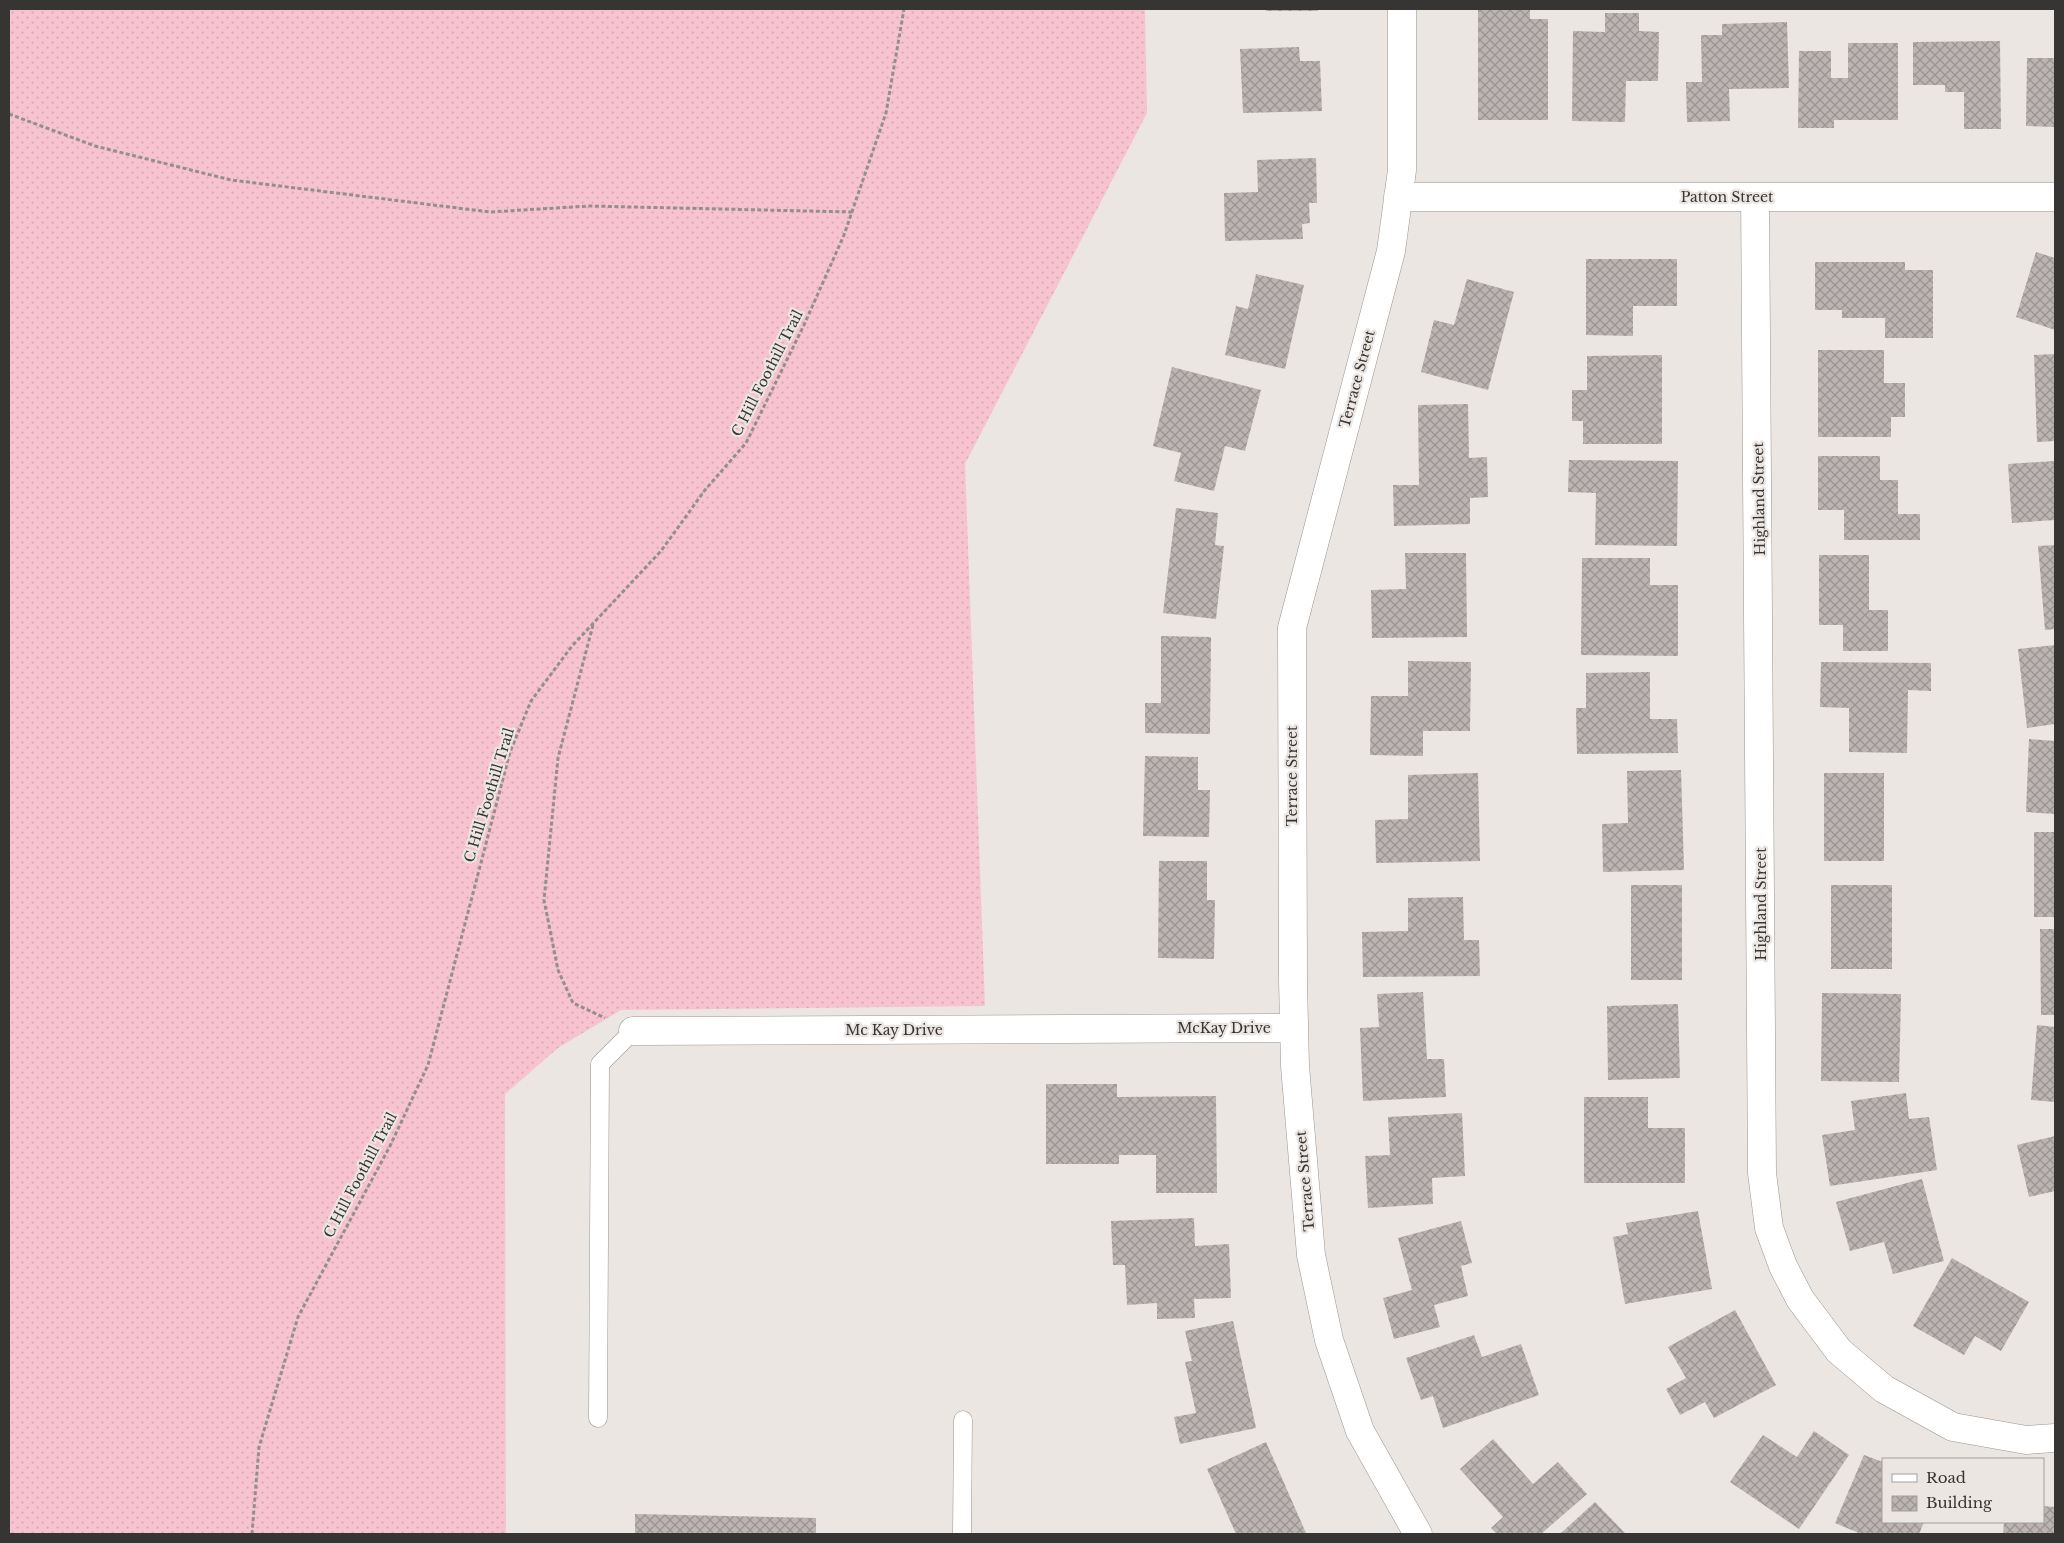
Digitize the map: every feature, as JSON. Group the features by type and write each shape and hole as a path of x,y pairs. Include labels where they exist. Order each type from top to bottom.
{"street":[{"name":"Terrace Street","path":"1402,9 1402,170 1391,251 1292,628 1294,1028 1311,1255 1329,1340 1360,1431 1418,1534"},
{"name":"Patton Street","path":"1398,197 2055,197"},
{"name":"Highland Street","path":"1755,197 1762,1172 1769,1228 1783,1266 1800,1299 1838,1351 1884,1389 1953,1426 2026,1440 2055,1438"},
{"name":"McKay Drive","path":"1155,1029 1294,1028"},
{"name":"Mc Kay Drive","path":"633,1031 1155,1029"}],"lane":[{"path":"598,1418 600,1064 633,1031"},
{"path":"962,1534 964,1420"}],"path":[{"name":"C Hill Foothill Trail","path":"252,1534 259,1447 298,1317 390,1146 428,1064 510,752 531,701 572,646 661,551 705,490 746,443 804,325 844,236 886,113 904,9"},
{"path":"9,114 95,146 231,180 490,212 589,206 852,212"},
{"path":"593,624 558,758 544,900 558,970 573,1003 633,1031"}],"shaded area":[{"path":"9,9 1145,9 1147,113 965,464 985,1006 621,1010 558,1048 505,1094 506,1534 9,1534"}],"building":[{"path":"1266,9 1318,9 1318,11 1266,11"},
{"path":"1478,9 1530,9 1530,19 1548,19 1548,120 1478,120"},
{"path":"1605,13 1639,13 1639,31 1659,32 1658,81 1626,81 1625,122 1572,121 1573,31 1605,32"},
{"path":"1787,22 1789,88 1729,89 1730,121 1687,122 1686,82 1702,82 1701,35 1722,35 1722,24"},
{"path":"2000,41 2001,129 1964,129 1964,92 1945,92 1945,85 1913,85 1913,42"},
{"path":"1848,43 1898,43 1898,120 1834,120 1834,128 1798,128 1799,51 1831,51 1831,78 1848,78"},
{"path":"1299,47 1300,61 1320,61 1322,111 1243,113 1240,49"},
{"path":"2027,58 2055,58 2055,127 2026,126"},
{"path":"1316,158 1317,203 1309,203 1310,223 1302,224 1303,239 1225,241 1224,193 1258,192 1257,160"},
{"path":"2036,252 2055,258 2055,330 2016,317"},
{"path":"1586,259 1677,259 1677,306 1633,306 1633,336 1586,335"},
{"path":"1815,262 1905,262 1905,270 1933,270 1933,338 1885,338 1885,318 1842,318 1842,310 1815,310"},
{"path":"1256,274 1304,285 1285,369 1225,355 1236,306 1248,309"},
{"path":"1467,279 1514,292 1488,390 1421,372 1434,320 1454,325"},
{"path":"1818,350 1884,350 1884,383 1905,383 1905,417 1891,417 1891,437 1818,437"},
{"path":"2055,354 2055,441 2037,442 2034,355"},
{"path":"1662,355 1662,444 1583,444 1583,421 1572,421 1572,390 1587,390 1587,356"},
{"path":"1172,367 1261,390 1245,451 1225,446 1214,491 1174,481 1181,453 1153,446"},
{"path":"1468,404 1469,458 1487,457 1488,497 1470,498 1470,524 1394,526 1393,485 1419,485 1418,405"},
{"path":"1818,456 1880,456 1880,480 1898,480 1898,514 1920,514 1920,540 1844,540 1844,510 1818,510"},
{"path":"1569,460 1678,461 1677,546 1595,545 1596,493 1568,492"},
{"path":"2055,461 2055,520 2012,523 2008,464"},
{"path":"1176,508 1218,513 1215,545 1224,546 1216,619 1163,613"},
{"path":"2055,545 2055,629 2045,630 2038,546"},
{"path":"1405,553 1466,553 1467,637 1372,638 1371,590 1406,589"},
{"path":"1819,555 1869,555 1869,610 1888,610 1888,651 1843,651 1843,625 1819,625"},
{"path":"1582,558 1650,558 1650,585 1678,585 1678,656 1581,655"},
{"path":"1161,636 1211,637 1210,734 1145,733 1145,703 1161,703"},
{"path":"2055,645 2055,724 2027,728 2018,649"},
{"path":"1408,661 1471,662 1470,731 1423,731 1423,756 1370,755 1371,696 1408,696"},
{"path":"1821,662 1931,663 1931,691 1908,690 1907,753 1849,752 1849,708 1820,707"},
{"path":"1650,672 1650,719 1677,719 1678,753 1577,754 1576,708 1586,708 1586,673"},
{"path":"2029,739 2055,741 2055,814 2026,812"},
{"path":"1145,756 1198,757 1198,790 1210,790 1209,837 1143,836"},
{"path":"1681,770 1684,870 1603,872 1602,824 1628,823 1627,771"},
{"path":"1478,773 1480,861 1376,863 1375,820 1408,819 1408,775"},
{"path":"1824,773 1884,773 1884,861 1824,861"},
{"path":"2034,832 2055,832 2055,917 2034,917"},
{"path":"1159,861 1207,861 1207,900 1215,900 1214,959 1158,958"},
{"path":"1631,885 1682,885 1682,980 1631,980"},
{"path":"1831,885 1892,885 1892,969 1831,969"},
{"path":"1463,897 1464,940 1479,940 1480,976 1363,977 1362,932 1408,931 1408,898"},
{"path":"2040,929 2055,929 2055,1015 2041,1015"},
{"path":"1423,992 1427,1059 1444,1059 1446,1097 1363,1101 1360,1028 1379,1027 1377,994"},
{"path":"1822,993 1901,994 1899,1082 1821,1081"},
{"path":"1678,1004 1680,1078 1608,1080 1607,1006"},
{"path":"2037,1025 2055,1027 2055,1102 2031,1100"},
{"path":"1046,1084 1117,1084 1117,1097 1216,1096 1217,1193 1156,1193 1156,1155 1119,1155 1119,1164 1046,1164"},
{"path":"1906,1093 1909,1119 1929,1117 1937,1170 1830,1186 1822,1135 1855,1130 1851,1101"},
{"path":"1584,1097 1648,1097 1648,1128 1685,1128 1685,1183 1584,1183"},
{"path":"1462,1113 1465,1176 1432,1178 1433,1204 1368,1208 1365,1156 1390,1155 1388,1117"},
{"path":"2055,1136 2055,1191 2029,1197 2017,1145"},
{"path":"1922,1179 1944,1261 1893,1274 1884,1242 1850,1251 1836,1202"},
{"path":"1698,1211 1712,1289 1625,1304 1613,1237 1628,1234 1626,1223"},
{"path":"1194,1218 1195,1246 1229,1244 1231,1298 1194,1299 1195,1318 1157,1319 1157,1303 1127,1305 1125,1265 1113,1265 1111,1221"},
{"path":"1461,1221 1472,1263 1461,1266 1468,1296 1434,1305 1440,1327 1394,1339 1383,1298 1412,1290 1398,1238"},
{"path":"1952,1258 2029,1302 2001,1351 1975,1336 1964,1355 1913,1326"},
{"path":"1735,1310 1776,1385 1714,1418 1705,1402 1680,1415 1666,1389 1686,1378 1668,1347"},
{"path":"1233,1321 1256,1428 1180,1444 1174,1417 1196,1413 1185,1362 1192,1361 1185,1331"},
{"path":"1474,1335 1482,1357 1521,1344 1539,1395 1443,1428 1433,1396 1421,1400 1406,1358"},
{"path":"1814,1431 1849,1455 1799,1529 1730,1482 1763,1435 1797,1457"},
{"path":"1493,1439 1533,1484 1558,1462 1587,1494 1541,1534 1497,1534 1491,1528 1503,1517 1460,1469"},
{"path":"1266,1442 1306,1533 1236,1534 1207,1469"},
{"path":"1864,1455 1882,1462 1882,1523 1924,1523 1919,1534 1861,1534 1835,1523"},
{"path":"1595,1502 1626,1534 1560,1534"},
{"path":"2044,1506 2055,1507 2055,1534 2003,1534 2004,1523 2044,1523"},
{"path":"635,1514 816,1518 816,1534 635,1534"}]}
